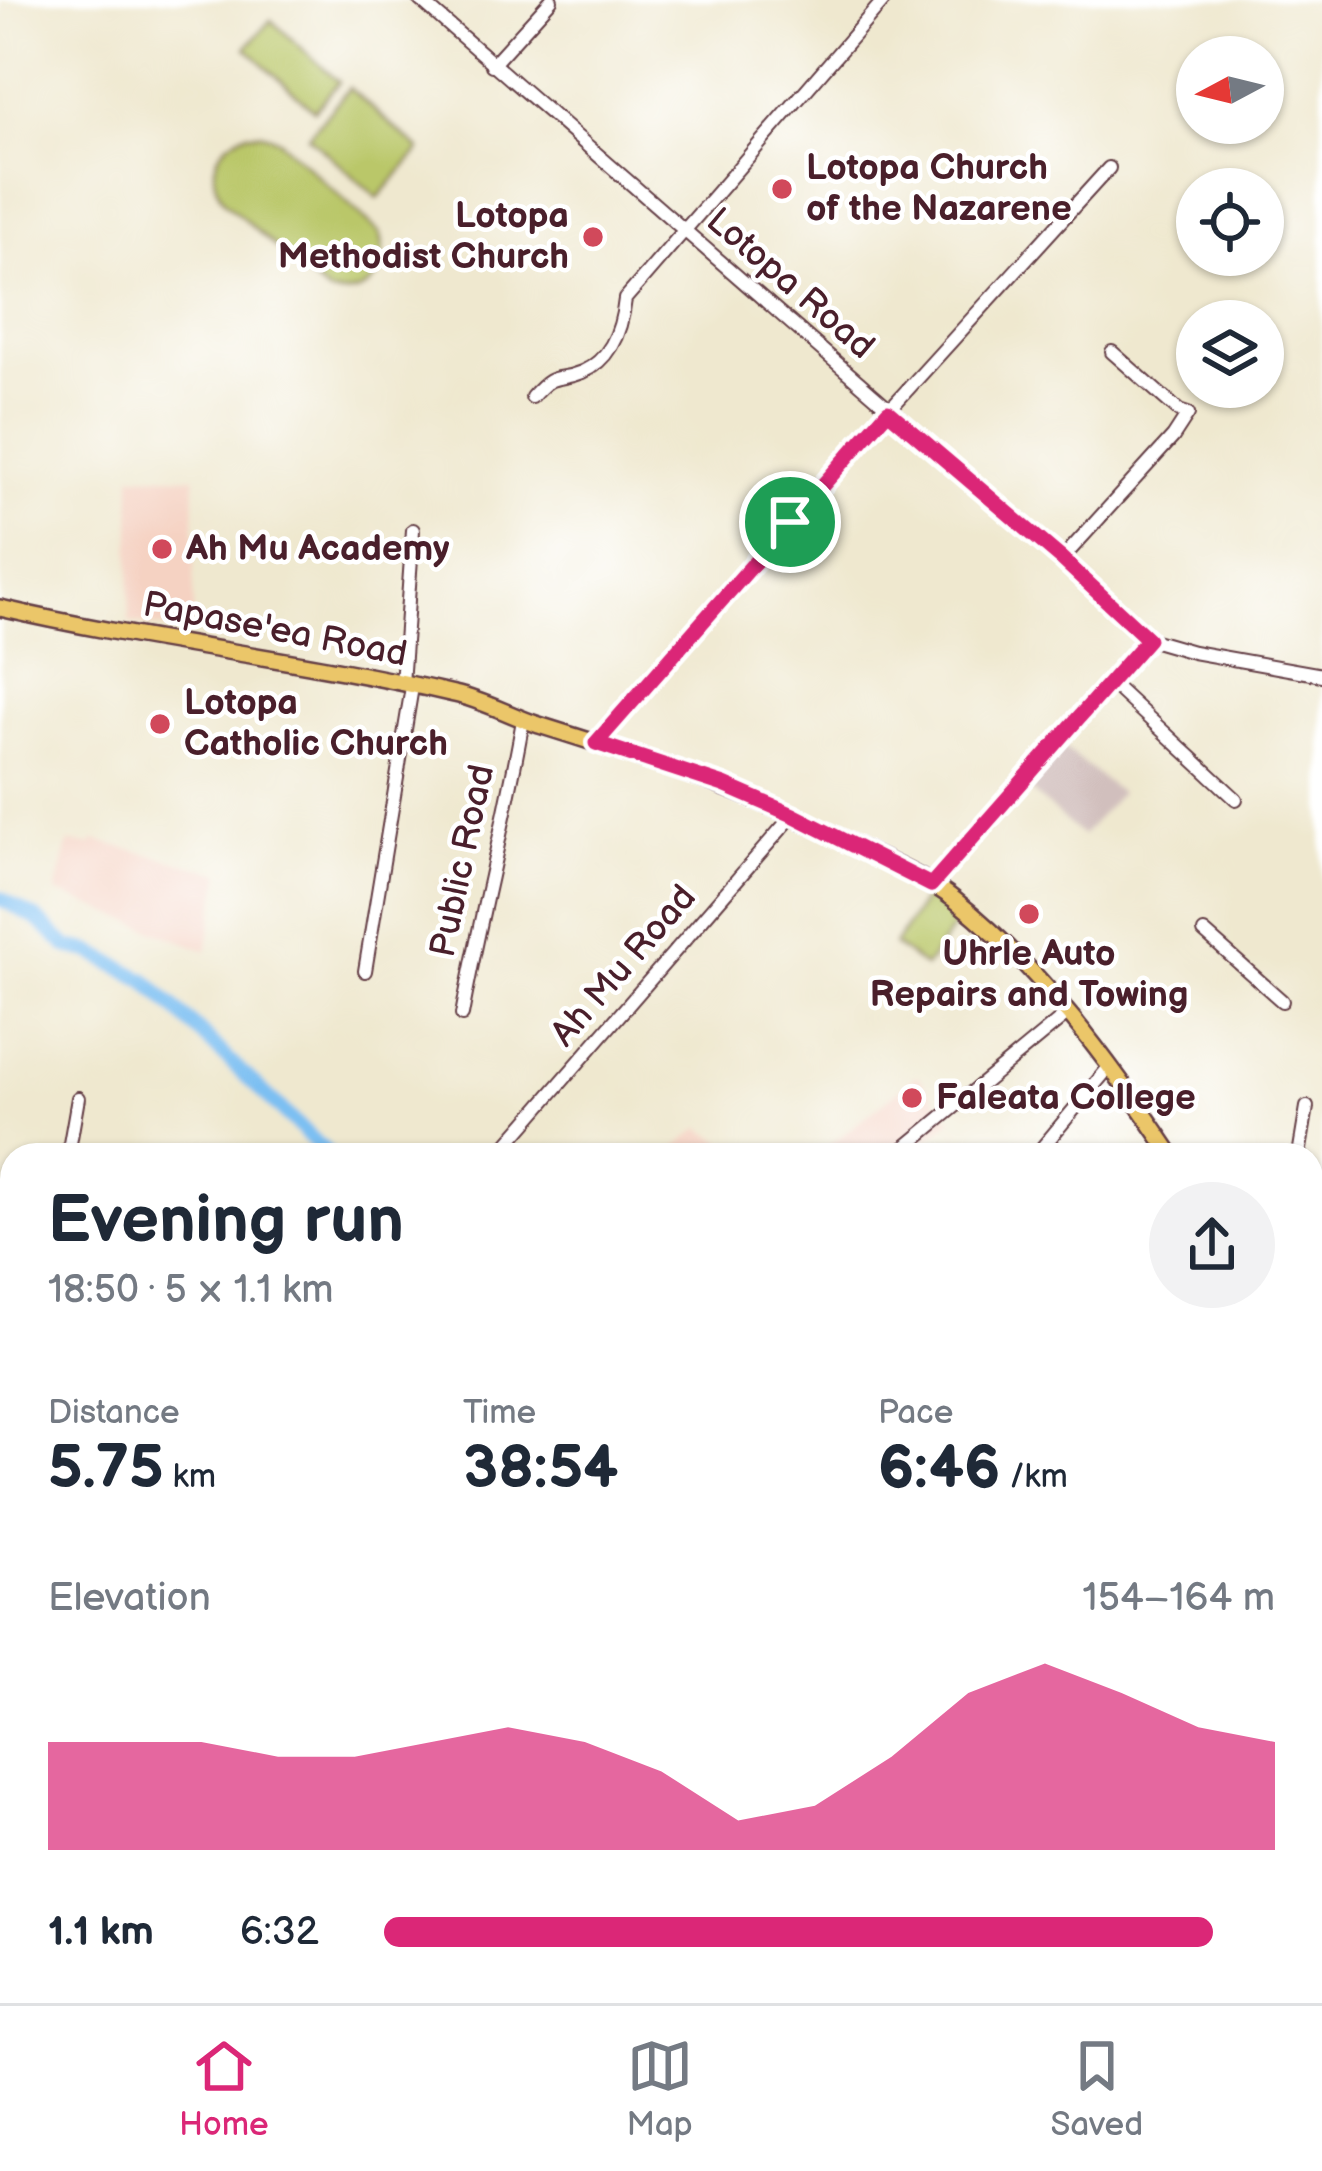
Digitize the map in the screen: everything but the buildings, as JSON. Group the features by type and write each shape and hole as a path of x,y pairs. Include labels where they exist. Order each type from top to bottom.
{"main road":[{"name":"Papase'ea Road","path":"0,608 457,694 724,785 793,815 931,885 980,922 1067,1014 1164,1143"}],"street":[{"name":"Lotopa Road","path":"420,0 1148,639 1193,652 1322,675"},
{"path":"492,65 551,0"},
{"path":"532,397 549,377 583,371 605,354 622,327 625,299 884,0"},
{"path":"596,743 1109,167"},
{"path":"1062,559 1188,414 1112,352"},
{"name":"Public Road","path":"365,971 407,686 413,530"},
{"path":"931,885 1148,639"},
{"path":"1110,682 1236,799"},
{"name":"Public Road","path":"462,1015 524,720"},
{"name":"Ah Mu Road","path":"508,1143 793,815"},
{"path":"1204,932 1282,1001"},
{"path":"911,1143 1067,1014"},
{"path":"1046,1143 1109,1066"},
{"path":"70,1143 78,1098"},
{"path":"1301,1143 1307,1107"}],"shaded area":[{"name":"Ah Mu Academy","path":"132,475 195,477 193,632 129,622"},
{"path":"1062,746 1120,793 1082,836 1026,787"},
{"path":"94,840 221,873 207,951 56,892 68,843 91,845"},
{"name":"Faleata College","path":"917,1075 951,1120 923,1143 833,1143"},
{"path":"700,1128 725,1143 682,1143"}],"green space":[{"path":"271,20 339,82 314,110 246,48"},
{"path":"349,88 420,150 378,198 308,136"},
{"path":"246,133 279,140 380,233 383,260 366,287 328,293 225,203 215,182 216,162 226,145"},
{"path":"926,896 959,919 925,967 894,945"}],"waterway":[{"path":"0,898 37,919 68,947 91,952 145,980 316,1143"}],"place":[{"name":"Lotopa Church of the Nazarene","path":"782,189"},
{"name":"Lotopa Methodist Church","path":"593,237"},
{"name":"Ah Mu Academy","path":"162,549"},
{"name":"Lotopa Catholic Church","path":"160,724"},
{"name":"Uhrle Auto Repairs and Towing","path":"1029,914"},
{"name":"Faleata College","path":"912,1098"}],"route":[{"path":"888,411 1148,639 931,885 724,785 596,743 790,522 888,411"}]}
